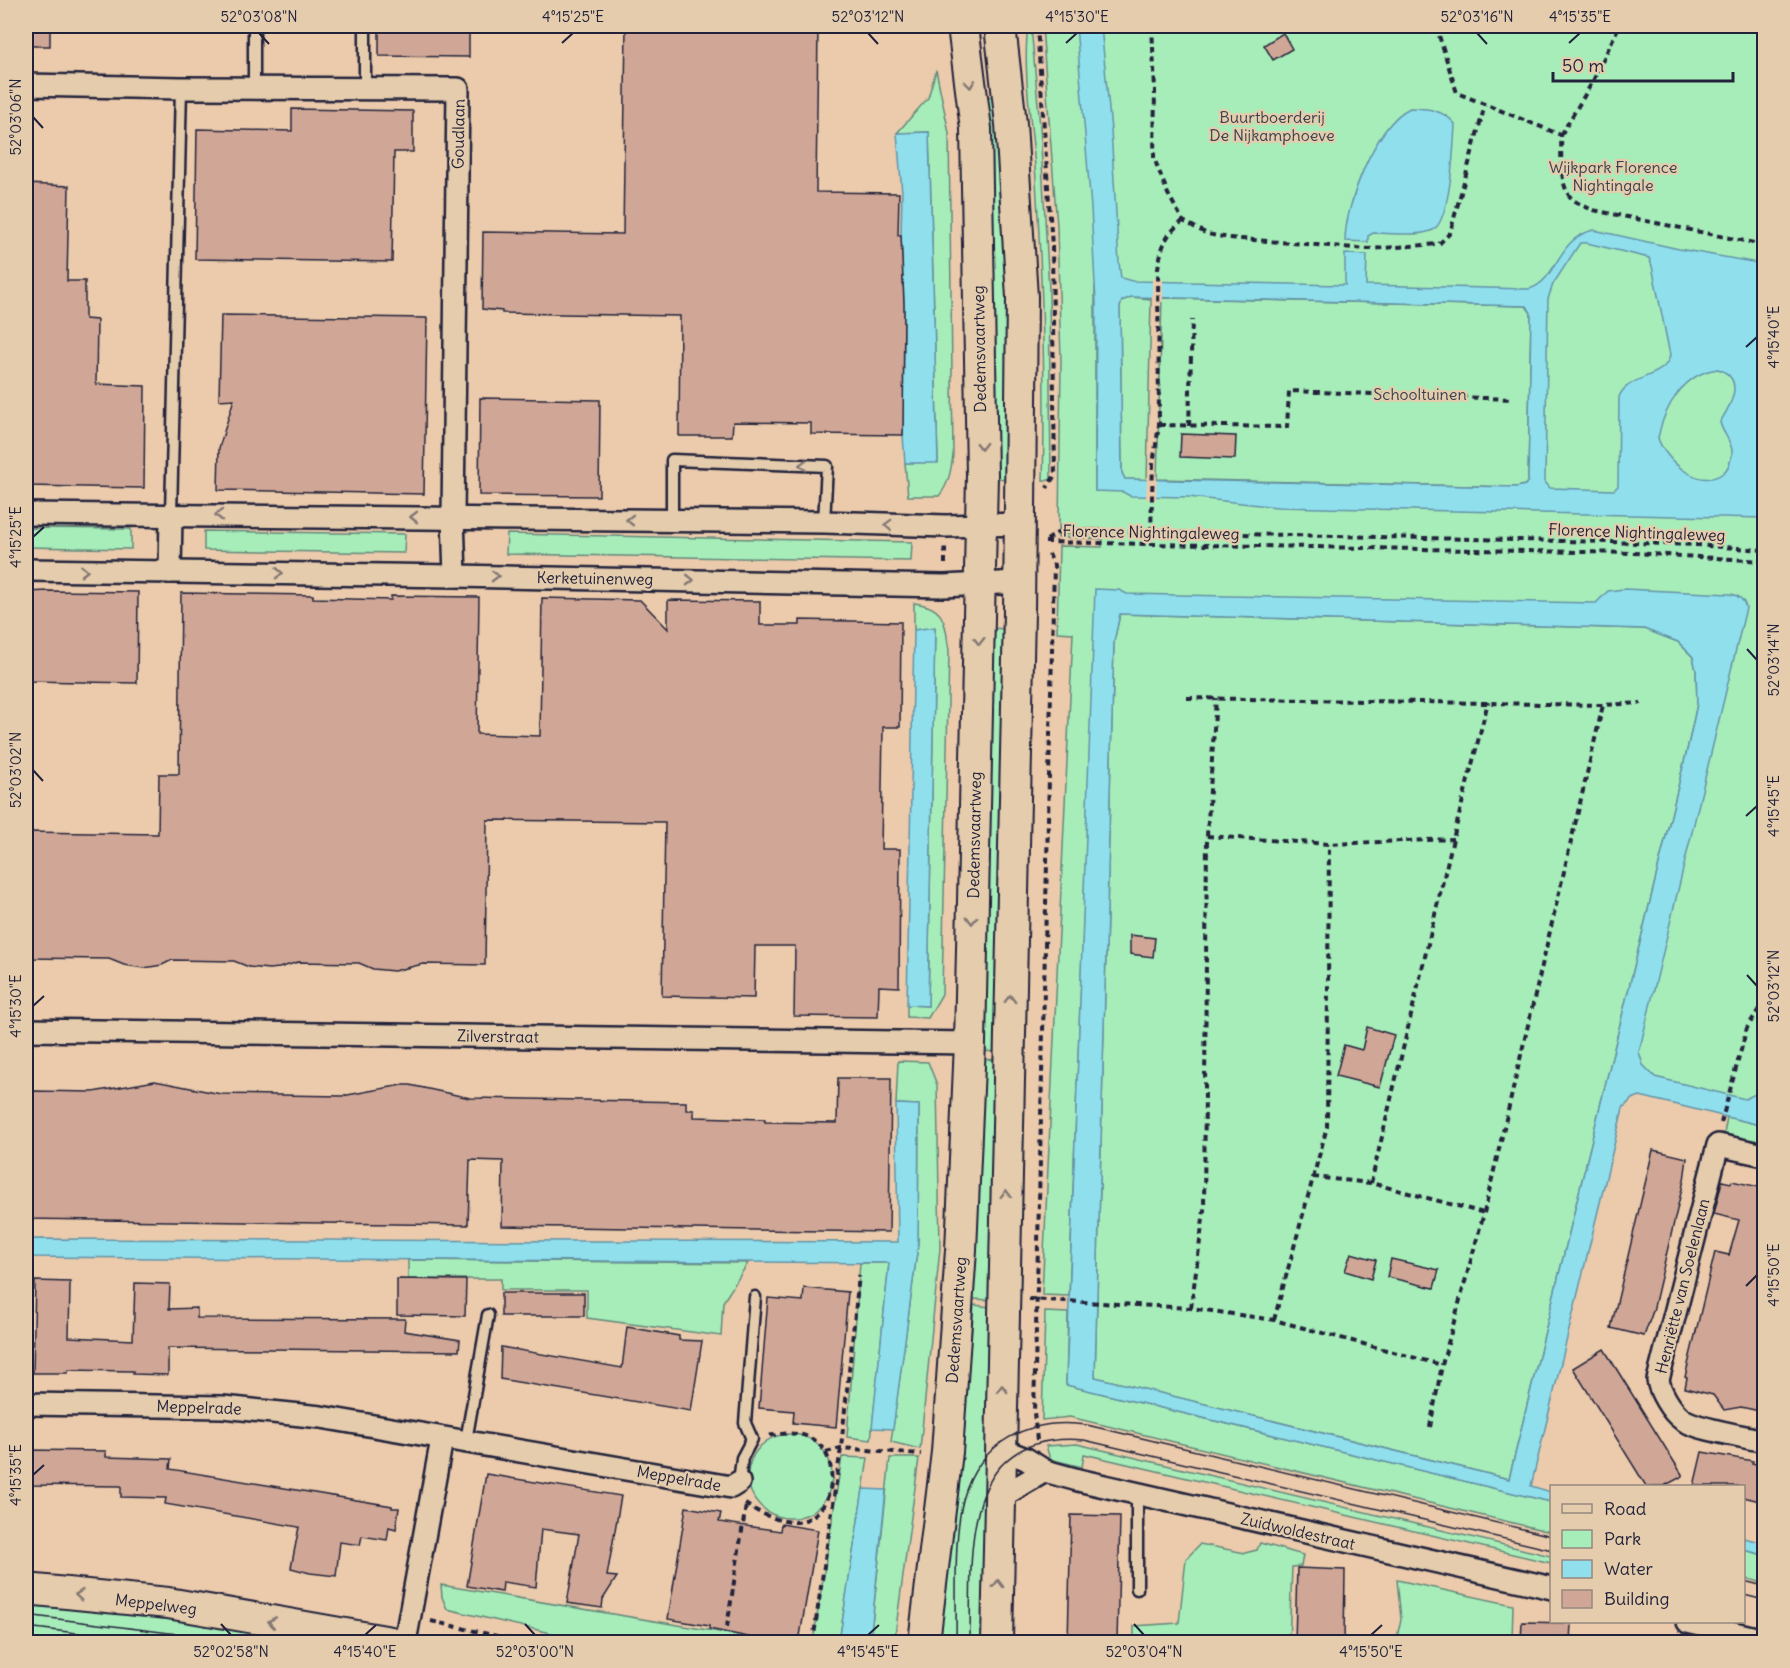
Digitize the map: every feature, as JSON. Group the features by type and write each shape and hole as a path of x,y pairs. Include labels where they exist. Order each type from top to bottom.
{"main road":[{"name":"Dedemsvaartweg","path":"924,1642 947,1452 961,1250 970,1043 982,526 975,129 963,26"},
{"path":"997,1642 1020,582 1022,297 1011,124 1000,26"},
{"name":"Meppelweg","path":"26,1589 168,1603 391,1642"}],"street":[{"name":"Goudlaan","path":"26,85 458,89 453,517 455,576"},
{"path":"26,514 453,517 982,526 1020,524"},
{"path":"170,572 171,515"},
{"name":"Kerketuinenweg","path":"26,570 944,585 1020,582"},
{"name":"Zilverstraat","path":"26,1030 970,1043"},
{"name":"Henriëtte van Soelenlaan","path":"1764,1155 1718,1145 1658,1380 1660,1392 1682,1419 1699,1426 1764,1441"},
{"name":"Meppelrade","path":"26,1404 223,1407 321,1417 442,1439 735,1485"},
{"path":"405,1642 442,1439"},
{"name":"Zuidwoldestraat","path":"1000,1449 1026,1459 1045,1472 1550,1588"},
{"path":"999,1498 1045,1472"},
{"path":"1693,1623 1764,1640"}],"lane":[{"path":"254,26 254,88"},
{"path":"365,26 365,88"},
{"path":"171,515 181,88"},
{"path":"672,521 672,460 827,466 824,522"},
{"path":"752,1439 745,1423 754,1297"},
{"path":"466,1441 488,1315"},
{"name":"Meppelrade","path":"735,1485 742,1458 752,1439"},
{"path":"1137,1494 1137,1589"}],"path":[{"path":"1037,26 1052,246 1055,362 1055,475 1045,491"},
{"path":"1152,26 1155,90 1154,158 1168,194 1183,221 1207,234 1229,238 1371,249 1439,243 1450,233 1485,105"},
{"path":"1436,26 1457,93 1561,135"},
{"path":"1618,26 1593,81 1561,135 1565,186 1573,200 1593,210 1762,244"},
{"path":"1151,532 1153,464 1158,425 1158,268 1161,249 1169,232 1183,221"},
{"path":"1189,426 1192,320"},
{"path":"1158,425 1287,427 1289,391 1513,399"},
{"name":"Florence Nightingaleweg","path":"1044,542 1060,531 1151,532 1642,543 1764,550"},
{"path":"1044,542 1054,565 1034,1413 1037,1444 1045,1472"},
{"name":"Florence Nightingaleweg","path":"1044,542 1634,553 1764,561"},
{"path":"1187,698 1603,705 1641,703"},
{"path":"1191,1308 1204,1210 1207,836 1216,698"},
{"path":"1371,1183 1488,702"},
{"path":"1430,1427 1442,1365 1484,1213 1603,705"},
{"path":"1207,836 1329,844 1453,839"},
{"path":"1274,1320 1327,1127 1329,844"},
{"path":"1721,1122 1747,1028 1764,1001"},
{"path":"1313,1177 1371,1183 1484,1213"},
{"path":"813,1642 841,1449 859,1275"},
{"path":"1004,1300 1068,1300 1191,1308 1274,1320 1442,1365"},
{"path":"735,1485 746,1505 774,1518 798,1522 817,1513 829,1493 833,1472 826,1452 808,1437 785,1433 752,1439"},
{"path":"826,1452 841,1449 928,1455"},
{"path":"727,1627 746,1505"}],"green space":[{"path":"1028,26 1031,26 1040,127 1049,290 1051,480 1043,480 1042,292 1036,180 1027,83"},
{"name":"Wijkpark Florence Nightingale","path":"1042,26 1764,26 1764,1111 1620,1077 1711,700 1701,654 1663,621 1097,604 1096,589 1069,1296 1042,1295 1073,633 1057,632 1059,546 1102,547 1103,539 1058,537 1059,534 1103,535 1103,529 1059,528 1061,360 1057,226","holes":["1095,287 1535,305 1528,492 1095,491"]},
{"path":"936,70 949,133 953,455 947,482 939,496 908,496 905,463 938,462 929,132 897,133 928,98"},
{"path":"981,96 988,96 996,100 1007,250 1010,479 993,478"},
{"path":"1131,297 1151,299 1147,480 1125,479 1122,473 1120,307 1122,301"},
{"name":"Schooltuinen","path":"1162,298 1526,306 1531,313 1528,481 1525,485 1517,487 1157,479"},
{"path":"26,528 131,529 131,549 26,547"},
{"path":"204,531 405,534 404,553 204,550"},
{"path":"507,534 912,542 911,561 506,554"},
{"path":"914,603 932,608 942,618 949,651 942,994 928,1018 907,1017 907,1005 928,1006 935,628 914,630"},
{"path":"1120,614 1645,629 1678,642 1693,657 1696,670 1697,704 1688,746 1509,1479 1095,1377 1114,641"},
{"path":"990,628 1006,629 997,1052 981,1051"},
{"path":"981,1059 998,1060 990,1300 973,1299"},
{"path":"898,1061 928,1062 937,1085 940,1248 920,1449 891,1442 918,1245 919,1105 896,1104"},
{"path":"1727,1117 1764,1126 1764,1143 1724,1134"},
{"path":"408,1260 748,1263 723,1302 721,1336 587,1318 587,1290 501,1290 501,1279 408,1279"},
{"path":"860,1263 889,1263 871,1440 847,1437"},
{"path":"974,1305 990,1307 983,1642 937,1642 960,1453"},
{"path":"1045,1312 1068,1313 1066,1385 1550,1502 1550,1532 1070,1417 1042,1420"},
{"path":"790,1434 806,1437 820,1446 829,1460 832,1476 829,1492 820,1506 806,1515 790,1518 774,1515 760,1506 751,1492 748,1476 751,1460 760,1446 774,1437"},
{"path":"1077,1444 1550,1556 1550,1563 1084,1454 1082,1467 1050,1459 1046,1446"},
{"path":"842,1457 868,1458 839,1642 813,1642"},
{"path":"890,1458 919,1458 894,1642 870,1642"},
{"path":"1260,1543 1303,1555 1301,1566 1292,1567 1289,1642 1134,1642 1134,1626 1179,1623 1186,1559 1200,1544 1245,1553 1257,1550"},
{"path":"1745,1550 1764,1555 1764,1583 1745,1578"},
{"path":"1397,1580 1513,1605 1512,1642 1396,1642 1401,1619"},
{"path":"441,1585 779,1642 590,1642 447,1609 442,1597"},
{"path":"26,1602 166,1617 341,1642 26,1641"}],"water":[{"path":"1076,26 1101,26 1121,278 1132,281 1345,285 1345,254 1367,255 1366,285 1529,289 1546,278 1572,241 1594,230 1679,249 1763,264 1764,259 1764,518 1277,507 1188,497 1130,496 1123,492 1095,491 1096,303 1091,208","holes":["1580,243 1649,258 1670,355 1662,368 1630,384 1619,397 1618,486 1614,490 1550,488 1545,482 1548,299 1553,284","1131,297 1527,306 1531,313 1528,481 1525,485 1517,487 1125,479 1122,473 1120,307 1122,301","1718,369 1727,373 1734,386 1732,400 1720,422 1732,448 1732,455 1727,469 1714,478 1694,476 1684,470 1668,455 1658,438 1665,415 1678,393 1695,377"]},
{"path":"1410,108 1435,111 1451,119 1455,124 1448,197 1439,223 1433,230 1427,232 1373,233 1368,236 1368,242 1345,241 1350,207 1374,147 1397,117"},
{"path":"929,132 938,463 905,463 902,193 897,133"},
{"path":"1095,589 1119,590 1127,594 1596,603 1608,591 1624,589 1730,594 1736,595 1744,602 1746,608 1639,1052 1643,1065 1655,1077 1745,1099 1764,1090 1764,1126 1640,1096 1632,1099 1623,1108 1531,1486 1550,1492 1550,1502 1066,1385","holes":["1120,614 1644,629 1678,642 1693,657 1696,670 1697,704 1509,1479 1095,1377 1114,642"]},
{"path":"935,627 928,1006 907,1005 914,630"},
{"path":"896,1104 919,1105 918,1245 893,1429 872,1428 889,1263 26,1257 26,1239 898,1242"},
{"path":"863,1489 886,1490 870,1642 839,1642"},
{"path":"1745,1538 1764,1543 1764,1555 1745,1550"}],"pier":[{"path":"1152,278 1163,279 1163,302 1152,302"},
{"path":"1157,476 1156,500 1146,499 1147,477"}],"building":[{"path":"26,26 50,26 50,46 26,46"},
{"path":"379,26 469,26 469,57 379,56"},
{"path":"626,26 818,26 816,192 899,193 898,235 901,235 904,304 903,435 811,434 811,423 733,422 732,436 679,436 680,316 502,313 502,311 482,309 483,232 623,234"},
{"path":"1283,33 1292,49 1273,60 1264,45"},
{"path":"292,109 413,111 413,152 394,152 392,262 195,259 197,129 292,131"},
{"path":"26,184 69,186 67,281 85,281 85,319 97,320 96,384 145,386 144,488 26,486"},
{"path":"221,315 427,318 424,494 218,490 219,448 234,399 219,400"},
{"path":"480,398 600,400 599,496 479,495"},
{"path":"1181,434 1236,436 1235,459 1180,457"},
{"path":"26,592 138,592 137,683 26,681"},
{"path":"181,593 313,595 313,598 391,600 391,596 479,597 477,734 540,736 542,598 640,600 668,629 668,600 760,601 760,625 800,625 800,620 901,622 900,727 883,727 881,849 900,849 899,987 879,986 878,1017 794,1016 795,946 755,946 754,998 662,996 665,822 487,820 485,965 423,964 394,971 373,969 359,963 298,962 269,969 249,967 234,961 172,960 162,965 144,968 124,965 109,959 26,958 26,832 158,834 159,774 179,774"},
{"path":"1130,935 1155,938 1153,957 1130,954"},
{"path":"1367,1027 1394,1035 1380,1087 1336,1076 1344,1045 1362,1050"},
{"path":"838,1078 891,1078 889,1232 502,1226 503,1161 470,1160 468,1225 26,1219 26,1109 33,1109 33,1091 93,1092 155,1081 221,1094 342,1096 410,1085 470,1098 686,1102 686,1110 694,1110 694,1117 765,1119 765,1122 837,1123"},
{"path":"1653,1150 1687,1158 1684,1180 1653,1311 1644,1336 1611,1328"},
{"path":"1722,1181 1764,1188 1764,1412 1741,1407 1724,1410 1713,1395 1685,1388 1687,1378 1685,1377 1715,1252 1729,1255 1739,1220 1714,1214"},
{"path":"1351,1253 1376,1260 1371,1279 1345,1271"},
{"path":"1391,1259 1439,1270 1434,1288 1387,1277"},
{"path":"397,1279 466,1280 465,1316 397,1315"},
{"path":"35,1281 70,1282 69,1337 133,1340 135,1283 170,1284 169,1309 197,1308 197,1318 405,1319 404,1331 460,1340 459,1351 168,1348 168,1375 133,1374 133,1371 68,1370 68,1373 33,1373"},
{"path":"804,1288 848,1292 836,1427 793,1423 794,1411 759,1408 768,1298 803,1301"},
{"path":"501,1293 584,1293 584,1316 501,1316"},
{"path":"627,1327 679,1336 679,1340 702,1341 691,1411 500,1379 501,1347 622,1368"},
{"path":"1604,1349 1683,1476 1666,1485 1645,1485 1573,1368"},
{"path":"26,1450 106,1451 106,1457 171,1459 170,1469 392,1506 392,1508 399,1508 396,1529 389,1527 387,1540 362,1536 360,1545 340,1542 336,1576 310,1573 291,1568 299,1527 165,1504 166,1498 121,1497 121,1486 26,1485"},
{"path":"1702,1452 1753,1461 1752,1463 1764,1466 1764,1502 1745,1497 1745,1485 1694,1485"},
{"path":"486,1474 621,1496 607,1576 617,1577 603,1599 602,1608 567,1603 579,1534 541,1529 536,1587 503,1582 502,1592 467,1586"},
{"path":"686,1507 721,1513 719,1522 780,1531 781,1524 818,1530 799,1642 748,1642 749,1637 709,1629 709,1626 668,1619"},
{"path":"1071,1515 1120,1516 1117,1642 1068,1642"},
{"path":"1297,1568 1345,1570 1344,1642 1295,1642"},
{"path":"1522,1622 1571,1623 1570,1642 1521,1642"}],"tram line":[{"path":"956,1642 958,1533 963,1500 971,1480 981,1462 994,1448 1009,1437 1045,1425 1087,1425 1550,1536"},
{"path":"970,1642 973,1537 980,1505 993,1476 1013,1455 1043,1442 1084,1440 1550,1550"},
{"path":"1745,1581 1764,1586"},
{"path":"1745,1595 1764,1600"},
{"path":"26,1615 241,1642"},
{"path":"26,1627 153,1642"}],"park label":[{"name":"Buurtboerderij De Nijkamphoeve","path":"1272,126"}]}
